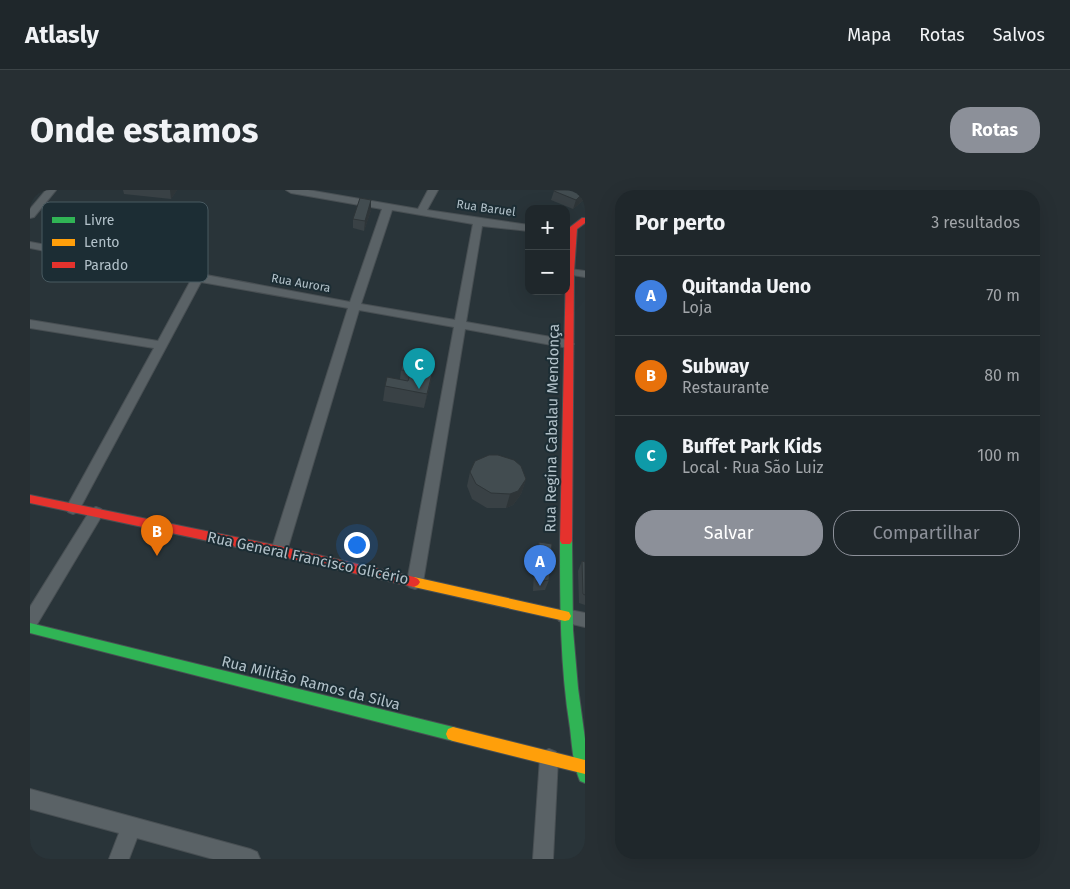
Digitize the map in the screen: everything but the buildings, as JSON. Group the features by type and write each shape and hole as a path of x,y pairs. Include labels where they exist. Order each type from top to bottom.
{"main road":[{"path":"570,228 585,220"},
{"name":"Rua Regina Cabalau Mendonça","path":"569,295 566,653 571,698 584,770"},
{"name":"Rua General Francisco Glicério","path":"30,499 279,551 565,616"},
{"name":"Rua Militão Ramos da Silva","path":"30,628 549,758 584,770"}],"street":[{"path":"30,215 51,190"},
{"name":"Rua Baruel","path":"291,190 478,222 525,228"},
{"path":"421,212 433,190"},
{"path":"279,551 354,307 388,206"},
{"path":"415,582 478,222"},
{"path":"570,272 585,274"},
{"name":"Rua Aurora","path":"208,280 568,344"},
{"path":"73,508 196,282"},
{"path":"30,324 161,345"},
{"path":"30,621 96,513"},
{"name":"Rua General Francisco Glicério","path":"565,616 585,620"},
{"path":"543,859 549,758"},
{"path":"30,799 250,859"},
{"path":"118,859 132,827"}],"traffic: fast":[{"path":"566,541 566,601 571,688 585,776"},
{"path":"30,628 453,734"}],"traffic: slow":[{"path":"414,582 565,616"},
{"path":"453,734 585,767"}],"traffic: jam":[{"path":"566,541 570,272 573,228 585,220"},
{"path":"30,499 279,551 414,582"}],"place":[{"name":"Buffet Park Kids","path":"419,389"},
{"name":"Subway","path":"157,556"},
{"name":"Quitanda Ueno","path":"540,586"}]}
